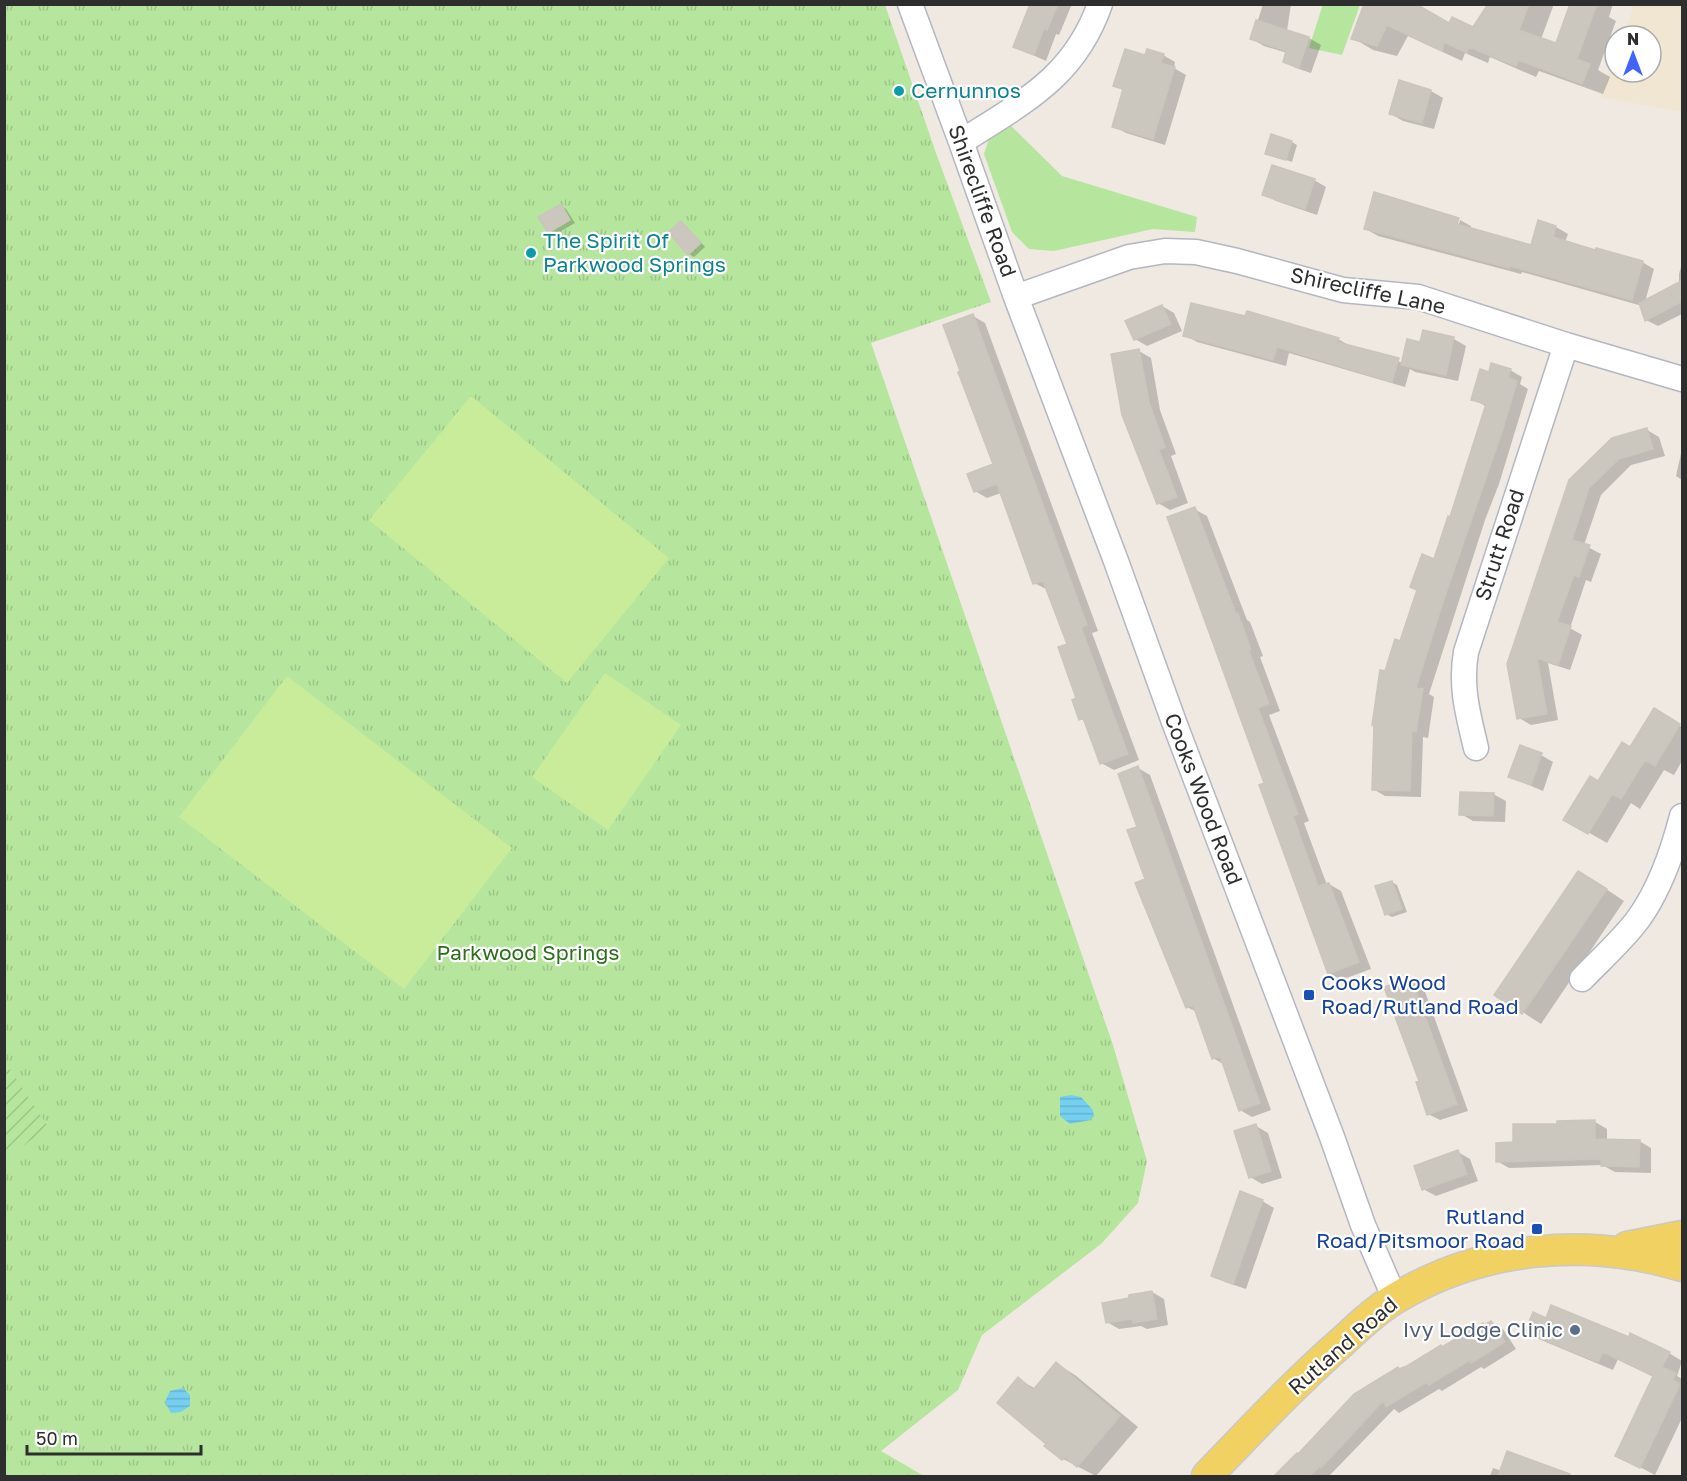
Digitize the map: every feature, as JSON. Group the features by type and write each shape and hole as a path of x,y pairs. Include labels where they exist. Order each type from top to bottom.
{"main road":[{"path":"1610,1251 1683,1236"},
{"name":"Rutland Road","path":"1207,1476 1323,1358 1395,1299 1442,1275 1507,1256 1575,1248 1647,1256 1683,1266"}],"street":[{"name":"Shirecliffe Road","path":"910,4 1016,297"},
{"path":"961,142 1038,93 1063,69 1077,52 1100,4"},
{"name":"Shirecliffe Lane","path":"1016,297 1129,257 1165,251 1196,252 1342,290 1418,297 1683,380"},
{"name":"Cooks Wood Road","path":"1016,297 1363,1225 1395,1299"},
{"name":"Strutt Road","path":"1476,748 1463,692 1462,672 1466,652 1566,345"},
{"path":"1582,979 1639,919 1658,886 1674,847 1683,816"}],"shaded area":[{"path":"1634,5 1682,5 1682,112 1601,97 1606,84 1663,84 1663,24 1627,24"}],"green space":[{"path":"1323,4 1360,5 1342,55 1309,48"},
{"name":"Parkwood Springs","path":"5,5 885,5 991,302 871,343 1113,1045 1147,1161 1138,1203 1101,1244 982,1335 958,1390 881,1451 924,1476 5,1476"},
{"path":"1009,124 1062,176 1197,217 1195,232 1153,229 1054,251 1029,249 1012,232 984,154 990,136"},
{"path":"471,396 669,558 567,683 369,520"},
{"path":"605,673 681,725 608,830 532,777"},
{"path":"287,676 512,848 404,989 179,817"},
{"path":"5,1062 49,1128 4,1158"}],"water":[{"path":"1071,1095 1081,1097 1093,1110 1094,1116 1090,1120 1070,1124 1060,1116 1060,1097"},
{"path":"183,1388 190,1395 190,1406 181,1412 171,1413 165,1402 170,1391"}],"building":[{"path":"1030,4 1058,4 1047,30 1044,28 1034,55 1013,47"},
{"path":"1364,4 1416,4 1449,23 1452,17 1473,27 1488,4 1529,4 1519,30 1556,43 1570,4 1597,4 1577,59 1590,64 1582,84 1518,60 1516,66 1469,47 1467,53 1444,42 1442,51 1387,25 1377,46 1351,39"},
{"path":"1256,20 1309,37 1299,68 1283,62 1286,51 1250,39"},
{"path":"1125,49 1145,55 1147,49 1164,54 1161,63 1175,67 1153,139 1112,127 1123,89 1113,86"},
{"path":"1399,80 1431,90 1422,123 1389,114"},
{"path":"1271,134 1292,141 1286,160 1265,154"},
{"path":"1272,165 1315,179 1305,209 1262,195"},
{"path":"1374,192 1459,218 1457,224 1531,245 1538,220 1556,226 1553,237 1643,261 1632,300 1364,229"},
{"path":"561,204 570,220 548,233 538,217"},
{"path":"681,221 701,243 688,255 668,232"},
{"path":"1683,280 1683,301 1645,321 1639,303"},
{"path":"1191,303 1245,316 1247,311 1339,338 1337,342 1399,358 1392,382 1277,347 1273,360 1183,336"},
{"path":"1162,305 1171,324 1134,340 1125,321"},
{"path":"973,314 1087,625 1081,627 1128,754 1100,764 1083,718 1079,720 1072,700 1076,698 1058,647 1067,644 1043,581 1033,584 997,484 974,492 967,474 993,464 943,325"},
{"path":"1423,330 1454,337 1446,375 1401,365 1407,339 1420,342"},
{"path":"1139,349 1149,402 1165,447 1159,450 1177,497 1157,504 1122,415 1111,354"},
{"path":"1491,363 1511,369 1508,378 1517,381 1416,688 1423,689 1416,732 1412,731 1410,791 1372,790 1374,726 1372,725 1380,670 1385,671 1395,639 1400,641 1417,590 1410,587 1422,554 1434,559 1448,516 1450,517 1486,404 1471,400 1480,369 1489,372"},
{"path":"1647,428 1653,449 1619,459 1589,488 1572,540 1590,545 1579,577 1574,575 1557,622 1571,626 1558,665 1537,658 1547,714 1517,719 1507,664 1569,480 1612,438"},
{"path":"1195,507 1236,614 1238,613 1251,650 1249,651 1269,704 1258,708 1298,814 1293,816 1318,886 1329,883 1359,962 1328,974 1259,785 1264,783 1167,517"},
{"path":"1654,708 1680,724 1655,766 1645,760 1621,799 1612,794 1588,834 1563,820 1590,776 1598,781 1622,742 1630,747"},
{"path":"1520,745 1542,753 1531,785 1508,777"},
{"path":"1138,766 1260,1103 1239,1111 1220,1056 1212,1059 1193,1005 1186,1008 1135,883 1145,879 1127,830 1137,827 1118,774"},
{"path":"1460,792 1494,793 1493,816 1459,815"},
{"path":"1578,871 1607,889 1522,1014 1494,995"},
{"path":"1392,881 1402,909 1385,915 1375,886"},
{"path":"1411,978 1457,1104 1427,1115 1416,1082 1419,1081 1384,987"},
{"path":"1595,1120 1595,1139 1640,1140 1639,1167 1601,1166 1601,1159 1496,1162 1496,1143 1513,1142 1513,1124 1557,1124 1557,1121"},
{"path":"1256,1124 1271,1171 1249,1178 1234,1131"},
{"path":"1458,1150 1467,1174 1422,1190 1414,1166"},
{"path":"1240,1191 1263,1200 1233,1284 1211,1276"},
{"path":"1152,1291 1157,1319 1133,1323 1132,1319 1106,1323 1102,1303"},
{"path":"1551,1305 1629,1337 1630,1333 1670,1352 1662,1367 1676,1373 1673,1380 1680,1384 1640,1468 1615,1456 1653,1376 1603,1352 1598,1362 1525,1332 1533,1312 1546,1318"},
{"path":"1491,1321 1505,1342 1429,1385 1427,1382 1386,1407 1383,1401 1321,1468 1320,1466 1310,1476 1274,1476 1298,1454 1354,1394 1398,1367 1399,1369 1407,1366 1441,1345 1442,1347 1483,1323 1484,1325"},
{"path":"1056,1362 1120,1416 1077,1467 1065,1457 1062,1460 1044,1446 1046,1444 997,1403 1018,1377 1033,1390"},
{"path":"1507,1451 1570,1474 1570,1476 1498,1476"}],"place":[{"name":"Cernunnos","path":"899,91"},
{"name":"The Spirit Of Parkwood Springs","path":"531,253"},
{"name":"Cooks Wood Road/Rutland Road","path":"1309,995"},
{"name":"Rutland Road/Pitsmoor Road","path":"1537,1229"},
{"name":"Ivy Lodge Clinic","path":"1575,1330"}]}
